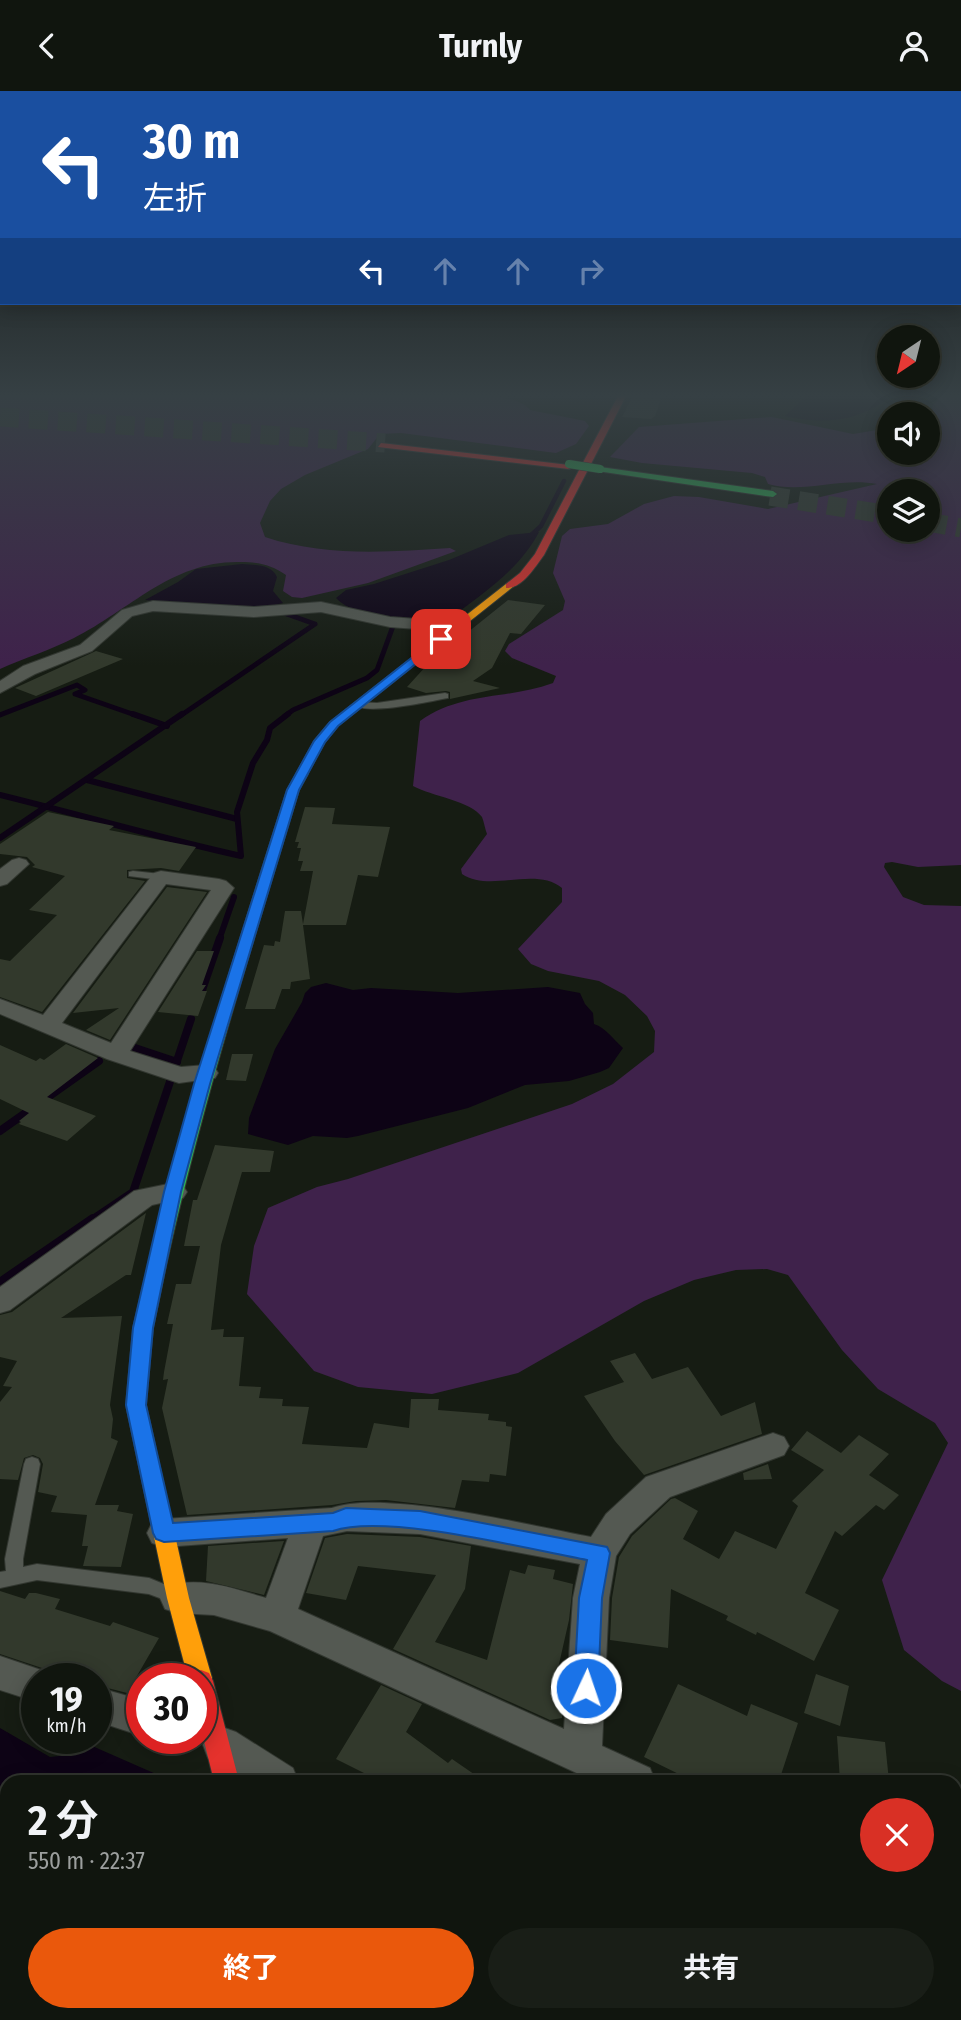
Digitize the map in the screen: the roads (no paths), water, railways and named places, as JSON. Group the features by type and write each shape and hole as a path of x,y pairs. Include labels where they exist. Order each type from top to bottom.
{"main road":[{"path":"196,1663 178,1598 136,1405 143,1328 173,1192 206,1073 293,790 320,741 356,705 523,575 539,555 575,486"},
{"path":"709,486 771,495"}],"street":[{"path":"0,688 29,670 86,647 127,613 153,606 254,612 321,607 390,622 457,627"},
{"path":"0,880 19,864"},
{"path":"48,1025 161,877 211,883 223,888 116,1054"},
{"path":"0,1006 116,1054 180,1075 206,1073"},
{"path":"0,1302 144,1199 173,1192"},
{"path":"582,1757 591,1598 599,1553 618,1524 658,1487 773,1446"},
{"path":"164,1533 333,1522 346,1517 420,1520 599,1553"},
{"path":"277,1616 312,1523"},
{"path":"178,1598 214,1599 277,1616 622,1775"},
{"path":"0,1673 21,1680"},
{"path":"218,1757 264,1775"}],"lane":[{"path":"356,705 377,706 445,695"},
{"path":"133,874 161,877"},
{"path":"7,1578 14,1559 32,1464"},
{"path":"7,1578 37,1571 149,1586 178,1598"}],"waterway":[{"path":"529,537 541,526 561,486"},
{"path":"180,716 315,624 284,613"},
{"path":"285,716 367,678 377,670 396,618"},
{"path":"0,715 77,685 85,690 75,694 138,716"},
{"path":"133,714 165,725"},
{"path":"165,725 182,714"},
{"path":"46,807 241,856 237,812 253,763 267,740 270,728 288,714"},
{"path":"46,807 165,725"},
{"path":"87,780 237,819"},
{"path":"0,795 46,807"},
{"path":"0,838 46,807"},
{"path":"219,940 234,897"},
{"path":"202,990 220,938"},
{"path":"177,1062 191,1019"},
{"path":"132,1047 177,1062"},
{"path":"0,1131 99,1061"},
{"path":"90,1221 133,1192 177,1062"},
{"path":"0,1283 93,1219"}],"tunnel":[{"path":"770,496 877,513"},
{"path":"940,524 961,528"}]}
